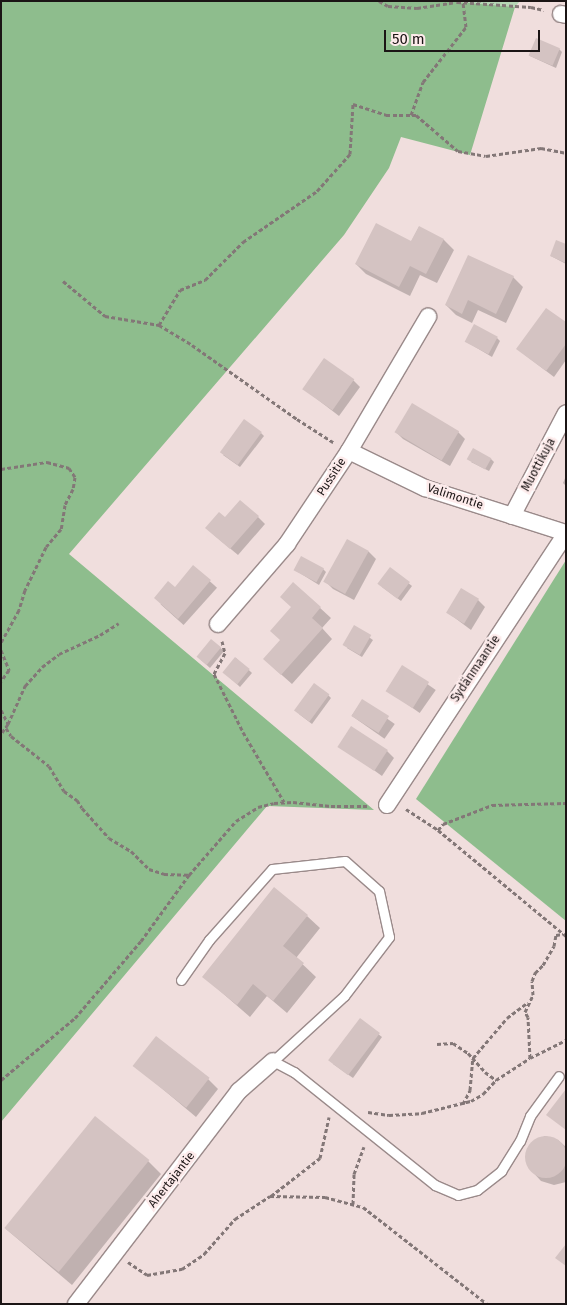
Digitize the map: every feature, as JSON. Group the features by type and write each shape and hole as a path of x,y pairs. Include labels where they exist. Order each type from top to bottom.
{"street":[{"name":"Pussitie","path":"218,624 287,544 349,451 428,317"},
{"name":"Muottikuja","path":"512,516 566,414"},
{"name":"Valimontie","path":"349,451 425,488 566,534"},
{"name":"Sydänmaantie","path":"387,805 566,534"},
{"name":"Ahertajantie","path":"76,1304 239,1091 273,1061"}],"lane":[{"path":"181,980 210,940 272,869 345,861 379,891 389,937 344,996 273,1061 294,1072 435,1185 458,1195 477,1190 501,1171 520,1141 530,1116 559,1076"}],"path":[{"path":"379,1 388,6 417,8 464,3 531,7 564,14"},
{"path":"411,115 423,82 466,27 464,3"},
{"path":"159,324 180,290 205,280 243,242 318,191 350,154 353,104 386,115 416,115 458,151 486,156 541,148 566,153"},
{"path":"63,281 105,316 159,324 297,419 349,451"},
{"path":"1,469 47,462 69,468 75,477 73,489 65,505 61,529 46,547 25,590 20,610 1,642"},
{"path":"1,734 8,724 25,686 42,668 70,648 100,635 119,623"},
{"path":"218,624 225,653 214,674 243,732 284,802"},
{"path":"1,650 9,670 1,681"},
{"path":"1,710 8,724"},
{"path":"6,728 11,736 49,766 64,791 77,800 110,838 131,851 149,869 164,874 189,875"},
{"path":"1,1080 75,1018 141,941 189,875 236,820 258,806 284,802 331,806 387,805 401,807 418,815 438,830 565,935"},
{"path":"438,830 443,824 492,805 566,803"},
{"path":"530,1058 528,1017 525,1012 532,999 531,987 535,973 543,965 554,946 556,935 565,935"},
{"path":"463,1104 470,1090 473,1058 507,1018 532,999"},
{"path":"343,1111 353,1109 405,1114 441,1110 463,1104 477,1098 496,1080 530,1058 566,1040"},
{"path":"437,1044 453,1043 473,1058 496,1080"},
{"path":"115,1254 147,1275 182,1269 204,1254 235,1219 270,1196 320,1158 329,1124 328,1099"},
{"path":"353,1204 354,1174 364,1149 367,1130"},
{"path":"270,1196 325,1197 362,1207 487,1304"}],"green space":[{"path":"1,1 446,1 515,7 470,155 401,137 389,168 344,235 69,554 374,810 267,806 1,1122"},
{"path":"446,1 520,1 515,7"},
{"path":"566,560 566,921 416,799"}],"building":[{"path":"536,38 560,48 553,66 529,55"},
{"path":"376,223 411,241 419,226 444,239 426,274 410,266 399,287 355,264"},
{"path":"556,240 566,244 566,263 550,256"},
{"path":"468,255 514,276 496,314 468,300 462,314 445,305"},
{"path":"546,308 566,322 566,344 546,371 516,349"},
{"path":"474,324 498,337 488,354 465,342"},
{"path":"324,358 354,379 333,410 302,389"},
{"path":"412,403 459,431 442,460 394,432"},
{"path":"244,419 262,432 238,465 220,452"},
{"path":"473,448 491,458 485,470 467,459"},
{"path":"240,500 259,516 230,549 205,528 219,512 225,517"},
{"path":"347,539 369,551 345,594 323,582"},
{"path":"301,556 324,568 316,582 293,570"},
{"path":"193,565 211,580 178,619 154,598 168,581 175,587"},
{"path":"390,567 410,582 397,599 377,584"},
{"path":"293,582 321,607 312,618 323,628 281,675 263,659 280,640 270,631 291,607 280,597"},
{"path":"461,588 479,599 464,624 446,613"},
{"path":"354,625 371,635 360,655 342,645"},
{"path":"211,639 221,647 207,665 197,657"},
{"path":"235,657 250,669 237,685 222,673"},
{"path":"402,665 429,682 413,708 386,691"},
{"path":"314,683 329,694 309,722 294,711"},
{"path":"362,699 389,716 379,733 351,716"},
{"path":"351,726 388,750 374,771 337,747"},
{"path":"274,887 308,915 283,946 304,963 273,1001 253,984 237,1005 202,977"},
{"path":"360,1018 380,1033 348,1075 328,1060"},
{"path":"156,1036 210,1078 186,1108 133,1066"},
{"path":"566,1089 566,1130 546,1115"},
{"path":"95,1116 149,1160 59,1272 4,1228"},
{"path":"550,1136 558,1139 564,1145 567,1157 564,1169 558,1175 542,1178 534,1175 528,1169 525,1153 528,1145 534,1139"},
{"path":"566,1244 566,1266 555,1258"}]}
